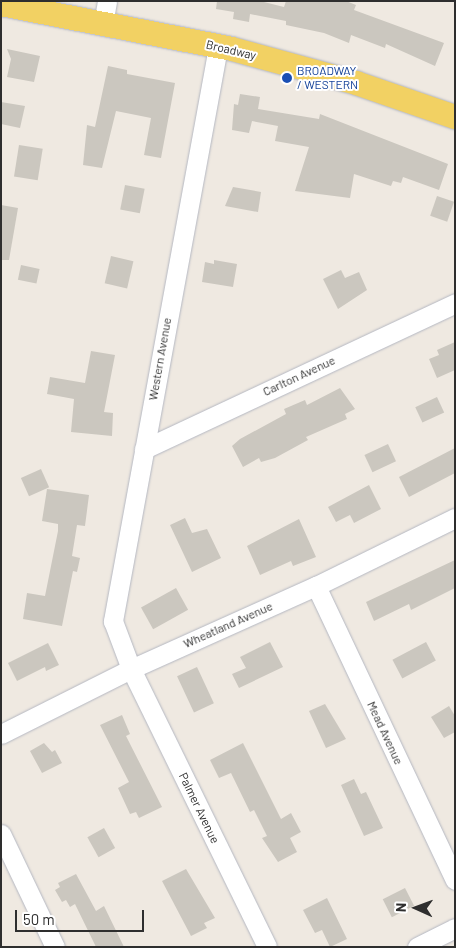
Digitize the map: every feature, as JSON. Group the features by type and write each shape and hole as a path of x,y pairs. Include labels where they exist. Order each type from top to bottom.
{"main road":[{"name":"Broadway","path":"1,4 105,12 218,46 356,83 455,117"}],"street":[{"name":"Western Avenue","path":"130,668 113,621 218,46"},
{"name":"Carlton Avenue","path":"144,449 455,303"},
{"name":"Wheatland Avenue","path":"1,734 130,668 316,586 455,518"},
{"name":"Mead Avenue","path":"316,586 455,880"},
{"name":"Palmer Avenue","path":"130,668 267,947"},
{"path":"1,834 55,947"},
{"path":"417,947 455,928"}],"building":[{"path":"217,1 260,1 284,7 286,1 346,1 356,5 354,10 444,43 435,66 386,44 385,48 351,35 349,43 324,33 286,25 286,21 250,14 249,22 233,19 234,12 216,9"},
{"path":"7,49 40,56 34,82 7,77 11,59"},
{"path":"108,66 127,70 127,74 175,83 161,158 144,155 151,118 116,111 102,168 83,165 87,125 95,127"},
{"path":"240,94 260,97 258,109 319,119 320,114 448,164 439,190 403,177 401,183 393,181 391,186 354,174 350,198 295,191 309,147 275,141 278,126 252,121 249,133 232,130 234,104 238,105"},
{"path":"1,102 25,106 20,128 1,124"},
{"path":"19,145 43,149 38,180 14,177"},
{"path":"125,185 145,189 140,213 120,210"},
{"path":"233,187 261,192 258,212 225,206"},
{"path":"437,196 454,202 447,222 430,216"},
{"path":"1,205 18,208 9,260 1,260"},
{"path":"111,256 133,261 127,288 105,283"},
{"path":"214,260 237,264 233,287 202,282 205,262 214,264"},
{"path":"21,265 40,269 36,284 18,280"},
{"path":"341,270 345,278 359,272 367,290 338,309 323,279"},
{"path":"455,342 455,370 437,378 429,359 439,355 437,350"},
{"path":"91,351 115,355 104,412 113,413 112,436 71,432 74,399 47,394 50,377 85,383"},
{"path":"340,388 355,409 345,414 347,419 306,437 308,440 275,458 261,462 259,458 243,467 232,446 240,439 286,414 284,409 305,400 307,405"},
{"path":"437,397 444,412 422,423 415,407"},
{"path":"388,444 396,461 372,472 364,455"},
{"path":"455,448 455,473 409,497 399,477"},
{"path":"41,469 49,487 29,496 21,478"},
{"path":"369,485 381,509 354,523 350,515 336,522 328,507"},
{"path":"47,489 89,495 85,526 77,525 72,556 80,558 77,572 73,571 62,626 23,619 27,593 45,596 58,531 58,524 42,521"},
{"path":"185,518 192,533 207,529 221,558 192,572 170,525"},
{"path":"299,519 316,557 293,566 291,561 260,575 247,546"},
{"path":"455,560 455,588 411,610 409,604 374,621 366,602"},
{"path":"176,588 188,610 153,629 141,607"},
{"path":"270,642 283,667 239,688 232,674 246,668 240,657"},
{"path":"426,642 436,661 402,678 392,660"},
{"path":"48,643 59,665 46,671 45,667 17,681 8,663"},
{"path":"197,667 214,703 194,713 177,676"},
{"path":"325,704 346,739 326,748 309,711"},
{"path":"449,706 455,716 455,732 444,738 431,717"},
{"path":"122,715 130,734 126,736 162,807 139,818 136,812 130,814 118,788 129,782 100,725"},
{"path":"44,743 52,752 55,750 62,763 42,773 30,751"},
{"path":"243,743 281,819 291,813 301,832 290,838 297,852 278,862 262,838 267,836 254,810 250,812 231,773 219,778 210,760"},
{"path":"354,779 361,794 366,792 383,828 364,836 341,785"},
{"path":"104,828 115,848 99,857 87,837"},
{"path":"186,869 215,918 204,923 207,928 191,936 162,881"},
{"path":"76,874 96,911 104,906 124,947 96,947 75,904 70,907 66,900 62,902 55,890 60,887 58,883"},
{"path":"405,888 414,906 392,917 383,899"},
{"path":"327,898 347,939 330,947 322,930 315,933 303,910"}],"place":[{"name":"BROADWAY / WESTERN","path":"287,78"}]}
